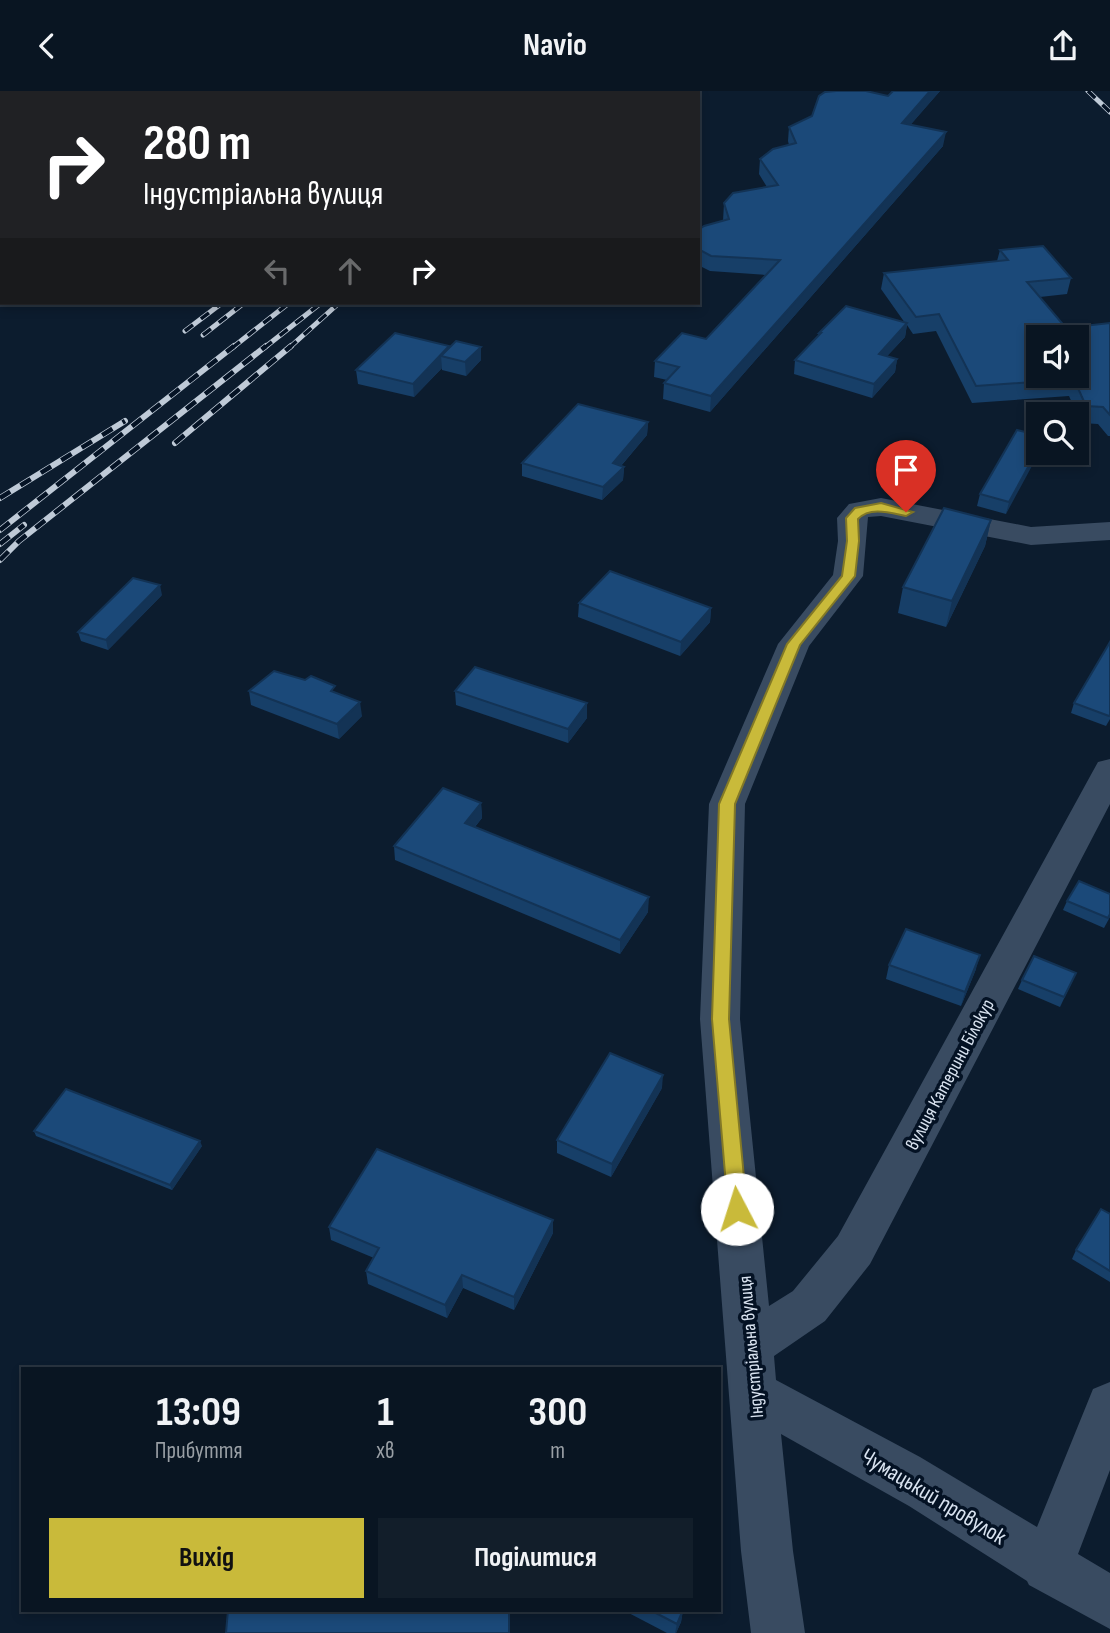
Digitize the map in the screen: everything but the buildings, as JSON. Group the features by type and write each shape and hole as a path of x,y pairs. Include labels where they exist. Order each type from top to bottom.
{"street":[{"name":"Індустріальна вулиця","path":"778,1633 767,1551 720,1019 727,804 794,644 848,576 853,541 852,518 859,510 881,507 1031,535 1110,531"},
{"name":"вулиця Катерини Білокур","path":"752,1370 854,1250 1110,771"},
{"name":"Чумацький провулок","path":"752,1370 835,1437 951,1503 1048,1567 1110,1603"},
{"path":"1048,1567 1110,1406"}],"railway":[{"path":"1088,91 1110,112"},
{"path":"185,331 219,305"},
{"path":"203,335 241,305"},
{"path":"232,348 286,305"},
{"path":"264,348 318,305"},
{"path":"289,348 337,305"},
{"path":"0,530 234,346"},
{"path":"0,560 19,541 266,346"},
{"path":"175,443 291,346"},
{"path":"0,498 125,421"},
{"path":"0,544 24,525"}],"route":[{"path":"737,1209 720,1019 727,804 794,644 848,576 852,560 852,518 859,510 881,507 906,512"}]}
